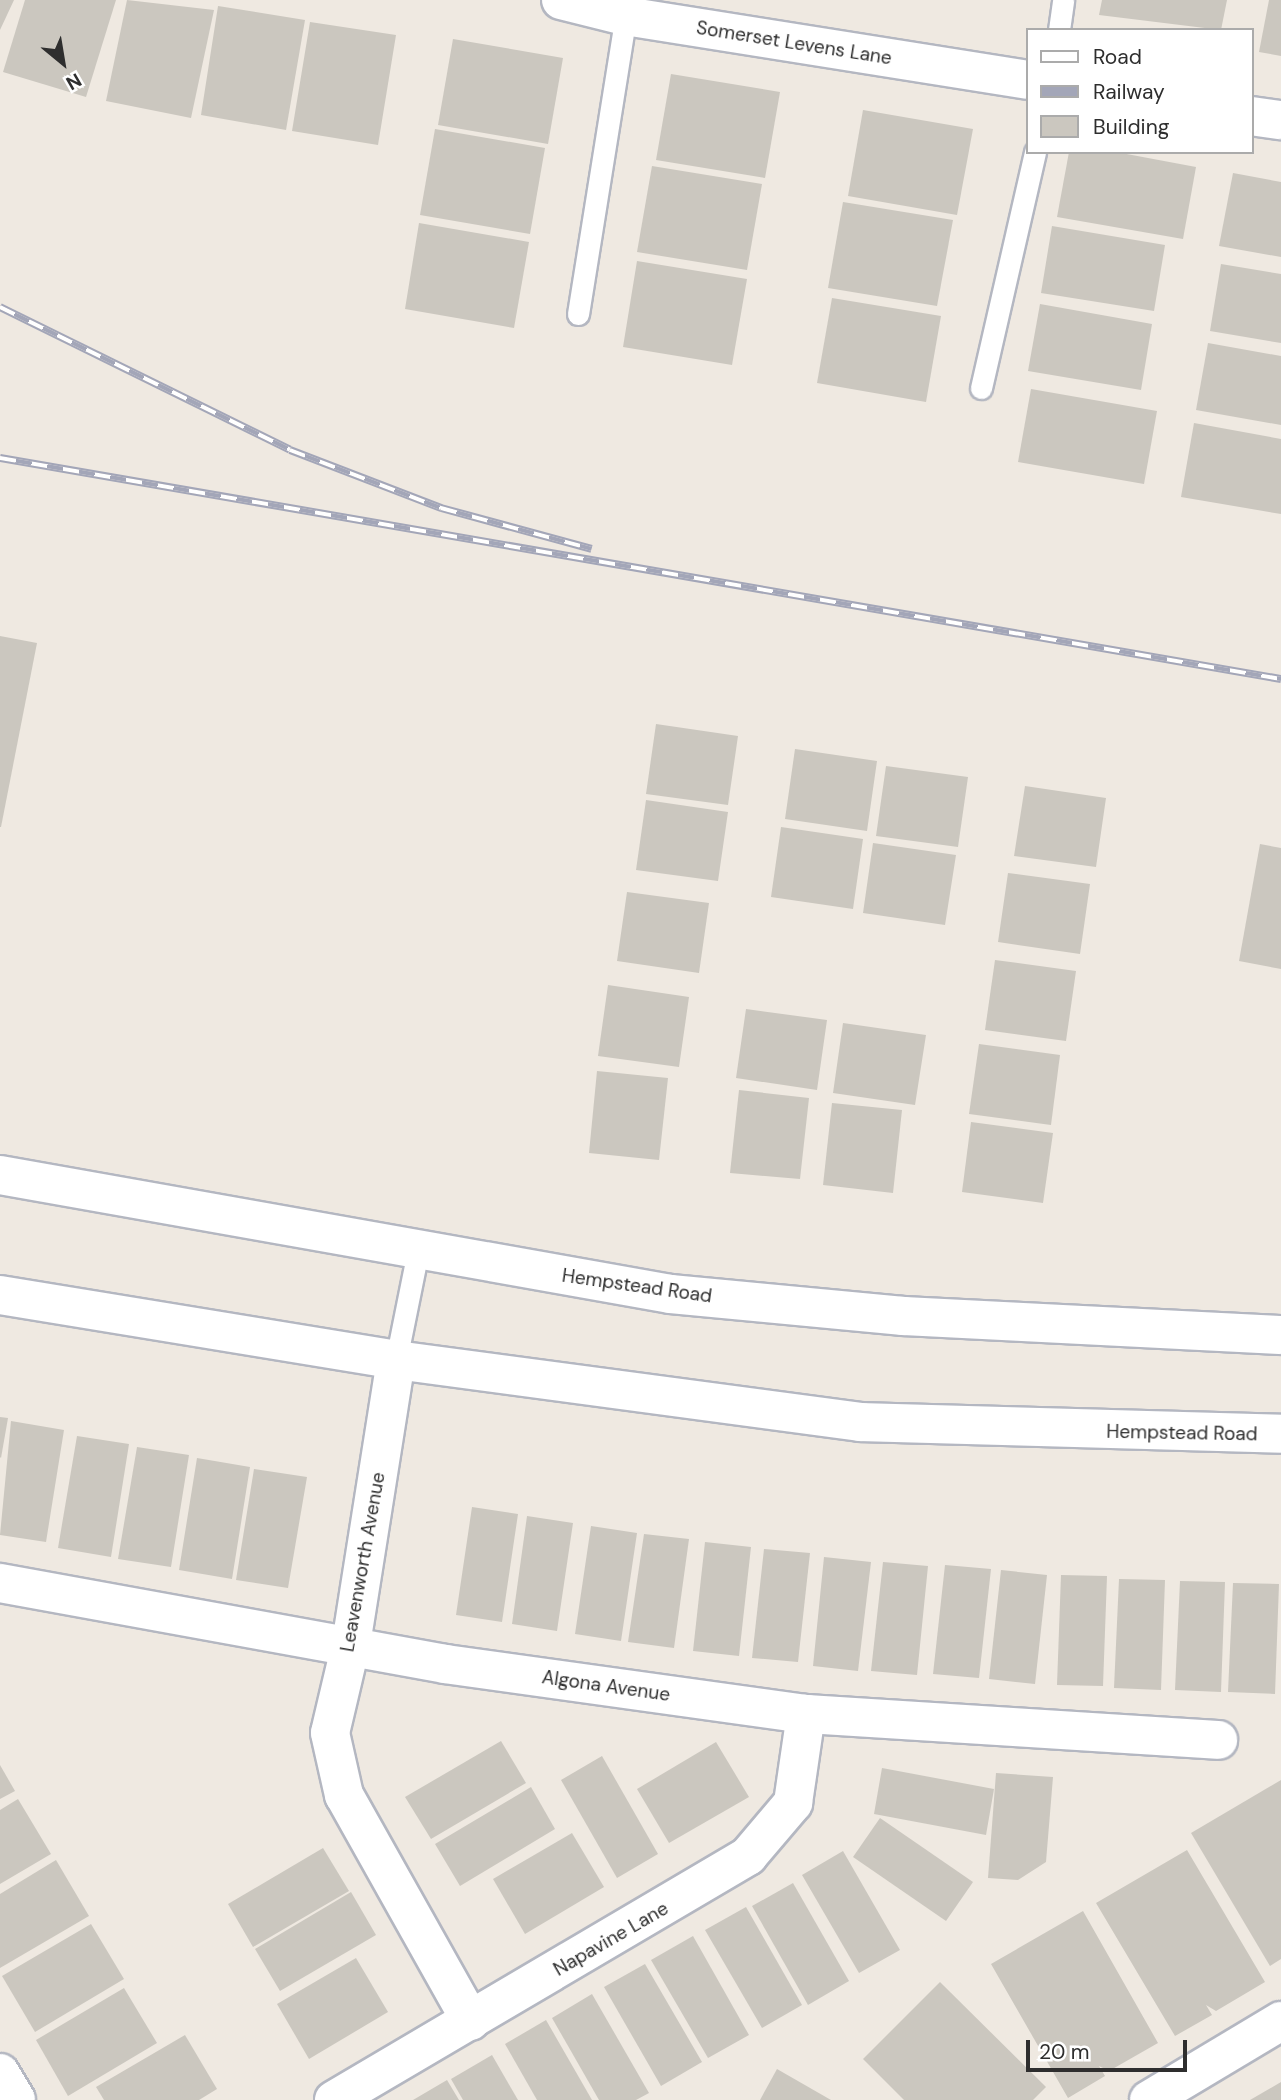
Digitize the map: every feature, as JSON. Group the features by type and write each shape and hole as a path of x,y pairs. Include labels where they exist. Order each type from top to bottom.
{"street":[{"name":"Somerset Levens Lane","path":"561,0 627,8 1026,80"},
{"path":"1253,116 1281,120"},
{"name":"Hempstead Road","path":"0,1175 671,1294 903,1316 1281,1335"},
{"name":"Hempstead Road","path":"0,1295 396,1360 860,1422 1281,1434"},
{"name":"Leavenworth Avenue","path":"396,1360 351,1644 330,1733 340,1784 471,2021"},
{"name":"Algona Avenue","path":"0,1583 351,1644 444,1664 806,1714 1219,1740"},
{"name":"Napavine Lane","path":"334,2100 748,1856 793,1803 806,1714"},
{"path":"1149,2100 1281,2021"},
{"path":"0,2073 16,2100"}],"lane":[{"path":"1059,28 1063,0"},
{"path":"578,314 627,8"},
{"path":"981,388 1035,154"},
{"path":"396,1360 418,1251"}],"building":[{"path":"0,0 14,0 0,30"},
{"path":"25,0 116,0 86,97 3,72"},
{"path":"127,0 214,10 191,118 106,101"},
{"path":"1102,0 1227,0 1221,28 1099,15"},
{"path":"1269,0 1281,0 1281,56 1259,52"},
{"path":"218,6 305,20 286,130 201,115"},
{"path":"310,22 396,35 378,145 292,131"},
{"path":"453,39 563,58 548,144 438,125"},
{"path":"671,74 780,92 765,178 656,160"},
{"path":"863,110 973,129 957,215 848,196"},
{"path":"435,129 545,148 530,234 420,215"},
{"path":"1069,154 1127,154 1196,167 1183,239 1057,217"},
{"path":"652,166 762,184 747,270 637,252"},
{"path":"1233,173 1281,182 1281,257 1219,246"},
{"path":"843,202 953,220 937,306 828,288"},
{"path":"419,223 529,242 514,328 405,309"},
{"path":"1052,226 1165,245 1154,311 1041,293"},
{"path":"637,261 747,279 732,365 623,347"},
{"path":"1221,264 1281,274 1281,343 1210,331"},
{"path":"832,298 941,316 926,402 817,383"},
{"path":"1040,304 1152,324 1141,390 1028,371"},
{"path":"1208,343 1281,356 1281,425 1196,410"},
{"path":"1031,389 1157,411 1144,484 1018,462"},
{"path":"1194,423 1281,439 1281,514 1181,497"},
{"path":"0,636 37,643 1,827 0,827"},
{"path":"656,724 738,736 728,805 646,794"},
{"path":"795,749 877,761 867,831 785,819"},
{"path":"886,766 968,777 958,847 876,836"},
{"path":"1025,786 1106,798 1096,867 1014,856"},
{"path":"646,800 728,812 718,881 636,870"},
{"path":"781,827 863,839 853,909 771,897"},
{"path":"873,843 956,855 945,925 863,913"},
{"path":"1260,844 1281,848 1281,969 1239,961"},
{"path":"1008,873 1090,884 1080,954 998,942"},
{"path":"627,892 709,903 699,973 617,961"},
{"path":"995,960 1076,971 1066,1041 985,1030"},
{"path":"608,985 689,997 679,1067 598,1056"},
{"path":"746,1009 827,1020 817,1090 736,1078"},
{"path":"843,1023 926,1035 915,1105 833,1093"},
{"path":"979,1044 1060,1055 1051,1125 969,1114"},
{"path":"597,1071 668,1078 659,1160 589,1153"},
{"path":"739,1090 809,1098 800,1179 730,1173"},
{"path":"832,1103 902,1110 893,1193 823,1185"},
{"path":"971,1122 1053,1133 1043,1203 962,1192"},
{"path":"0,1417 8,1418 1,1458 0,1457"},
{"path":"11,1421 64,1430 46,1542 0,1535"},
{"path":"77,1436 129,1444 111,1557 58,1548"},
{"path":"137,1447 189,1455 171,1567 118,1559"},
{"path":"197,1458 250,1467 232,1579 179,1570"},
{"path":"254,1469 307,1477 288,1588 236,1580"},
{"path":"472,1507 518,1514 502,1622 456,1615"},
{"path":"527,1516 573,1523 557,1631 512,1624"},
{"path":"591,1526 637,1533 621,1641 575,1634"},
{"path":"644,1534 689,1539 674,1648 628,1642"},
{"path":"705,1542 751,1547 739,1656 693,1651"},
{"path":"764,1549 810,1553 798,1662 752,1658"},
{"path":"824,1557 871,1562 858,1671 813,1666"},
{"path":"883,1562 928,1566 917,1675 871,1671"},
{"path":"945,1565 991,1569 979,1678 933,1674"},
{"path":"1001,1570 1047,1575 1035,1684 989,1679"},
{"path":"1061,1575 1107,1576 1103,1686 1057,1685"},
{"path":"1119,1579 1165,1580 1161,1690 1114,1688"},
{"path":"1180,1581 1225,1582 1221,1692 1175,1690"},
{"path":"1233,1583 1279,1584 1275,1694 1228,1692"},
{"path":"501,1741 526,1783 431,1839 405,1797"},
{"path":"716,1742 749,1797 669,1843 637,1789"},
{"path":"602,1756 658,1854 617,1878 561,1780"},
{"path":"0,1765 15,1791 0,1799"},
{"path":"882,1768 994,1789 986,1835 874,1814"},
{"path":"996,1773 1053,1777 1046,1862 1018,1880 988,1878"},
{"path":"1281,1780 1281,1959 1270,1966 1191,1833"},
{"path":"531,1787 555,1829 460,1886 435,1844"},
{"path":"18,1799 51,1854 0,1884 0,1810"},
{"path":"880,1818 973,1882 946,1921 853,1857"},
{"path":"572,1833 604,1887 525,1934 493,1879"},
{"path":"323,1848 349,1891 253,1947 228,1904"},
{"path":"1187,1850 1265,1982 1216,2011 1206,2005 1212,2015 1175,2036 1096,1903"},
{"path":"843,1851 900,1950 859,1973 802,1875"},
{"path":"56,1860 89,1916 0,1968 0,1894"},
{"path":"793,1883 849,1981 808,2005 752,1906"},
{"path":"351,1892 376,1935 280,1991 255,1949"},
{"path":"746,1907 802,2005 762,2028 705,1930"},
{"path":"1083,1911 1158,2043 1109,2071 1099,2066 1105,2076 1068,2098 991,1964"},
{"path":"91,1924 124,1979 35,2032 2,1976"},
{"path":"693,1936 749,2035 708,2058 651,1960"},
{"path":"356,1958 388,2012 309,2059 277,2004"},
{"path":"645,1964 702,2062 661,2086 604,1987"},
{"path":"940,1982 1046,2087 1033,2100 904,2100 863,2059"},
{"path":"124,1988 157,2043 68,2096 36,2040"},
{"path":"592,1994 649,2093 636,2100 599,2100 552,2018"},
{"path":"546,2020 592,2100 537,2100 505,2044"},
{"path":"185,2035 217,2089 199,2100 104,2100 96,2087"},
{"path":"492,2055 518,2100 463,2100 451,2079"},
{"path":"777,2069 831,2100 760,2100"},
{"path":"447,2080 459,2100 413,2100"},
{"path":"1281,2082 1281,2100 1250,2100"}],"railway":[{"path":"0,307 290,450 441,508 592,549"},
{"path":"0,458 1281,679"}]}
